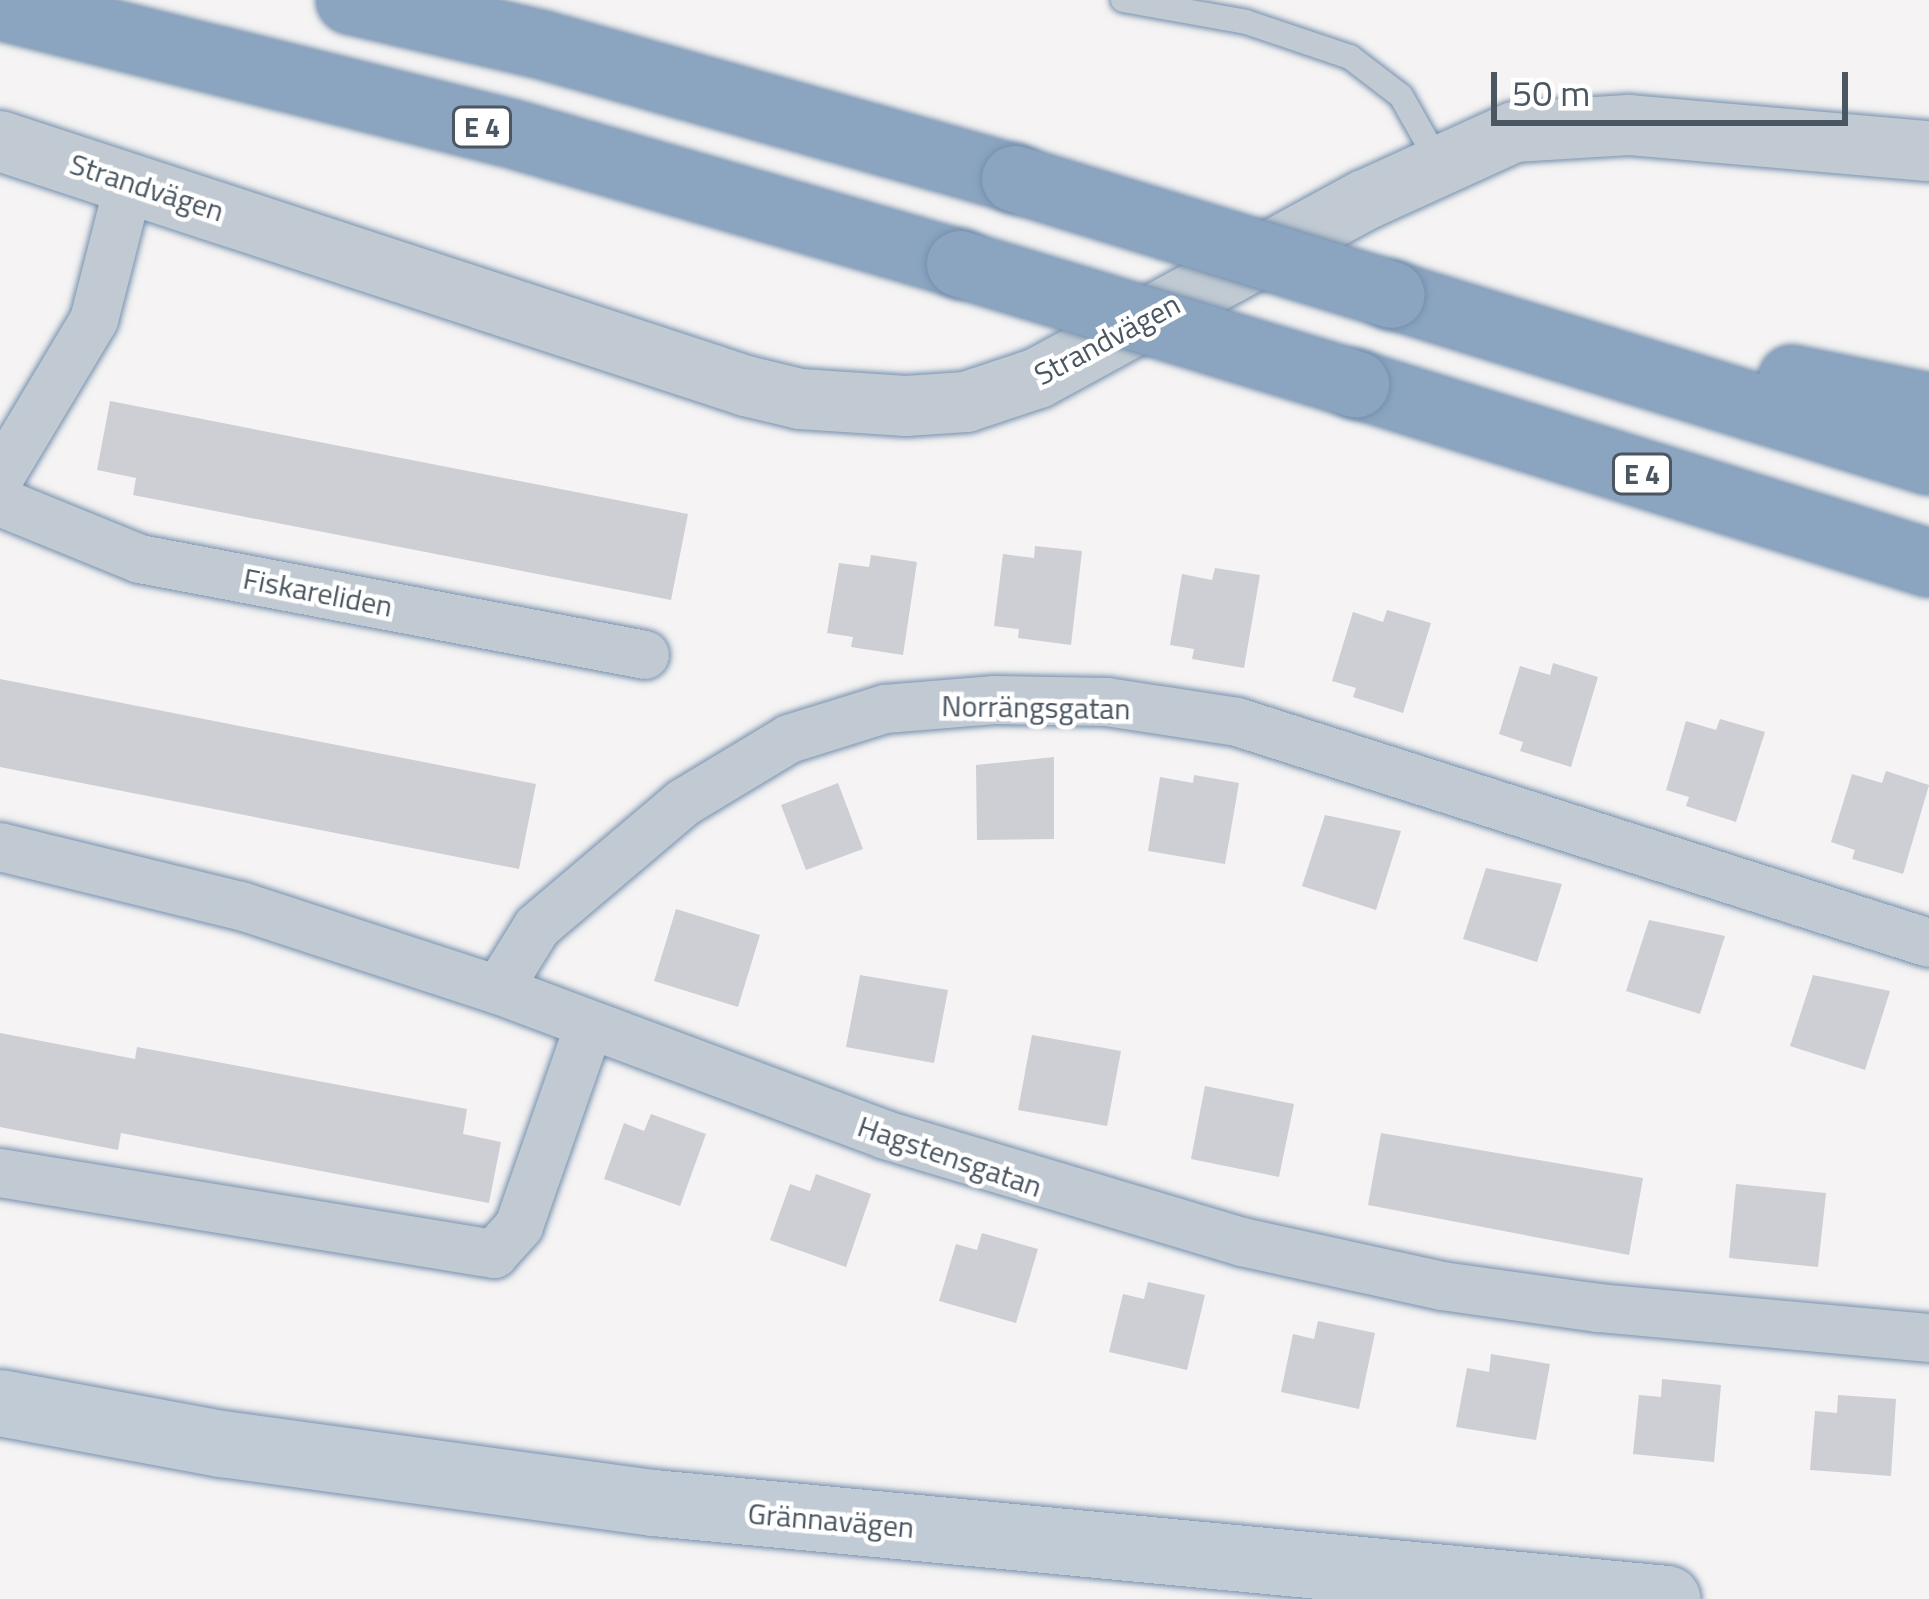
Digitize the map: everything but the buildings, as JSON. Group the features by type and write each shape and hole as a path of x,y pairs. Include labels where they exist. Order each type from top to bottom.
{"highway":[{"path":"350,0 543,45 1016,178 1929,461"},
{"name":"E 4","path":"0,6 513,134 960,264 1929,563"},
{"path":"1392,295 1929,407"}],"main road":[{"name":"Grännavägen","path":"0,1403 222,1444 654,1503 1666,1599"}],"street":[{"name":"Strandvägen","path":"0,141 746,386 800,399 906,406 966,402 1038,378 1440,165 1514,132 1567,126 1929,151"},
{"path":"0,477 94,320 130,180"},
{"name":"Fiskareliden","path":"0,502 61,533 140,559 645,655"},
{"name":"Norrängsgatan","path":"497,990 537,927 683,803 789,739 885,709 995,700 1107,702 1237,722 1929,944"},
{"name":"Hagstensgatan","path":"0,847 241,906 497,990 885,1135 1241,1242 1442,1286 1577,1305 1929,1338"},
{"path":"0,1173 494,1254 519,1226 589,1026"}],"lane":[{"path":"1124,0 1266,28 1350,57 1401,95 1440,165"}]}
